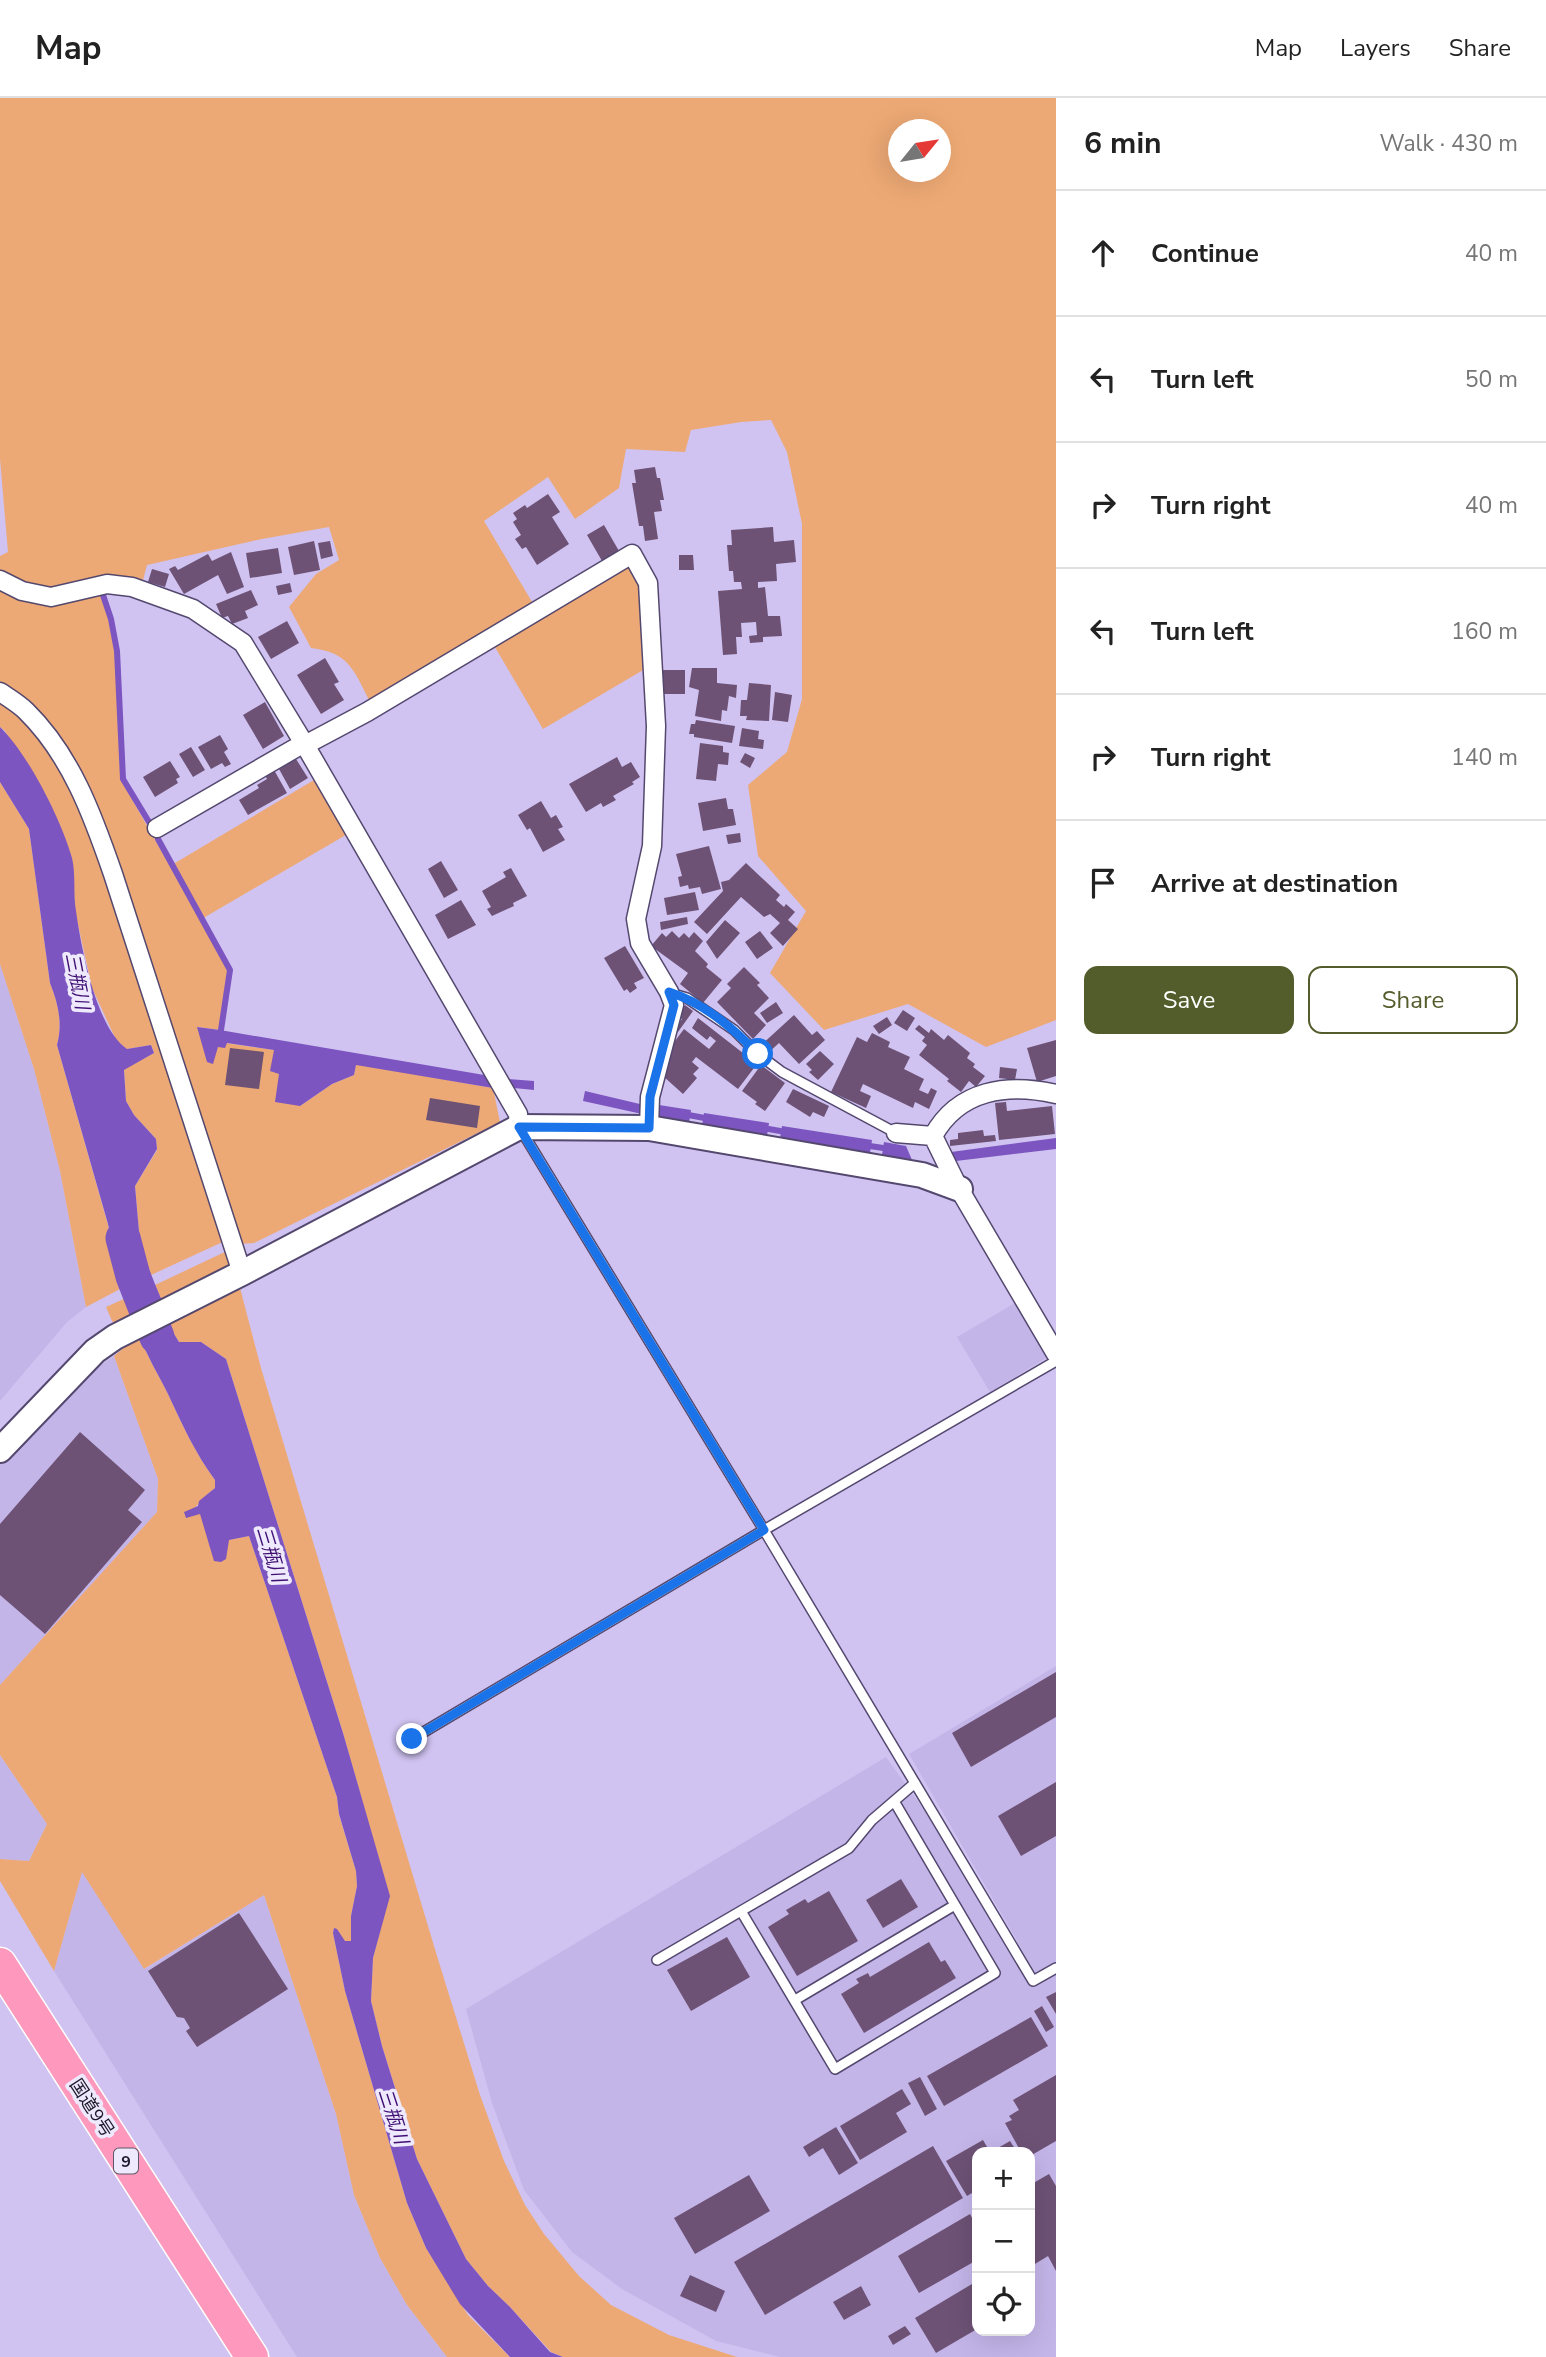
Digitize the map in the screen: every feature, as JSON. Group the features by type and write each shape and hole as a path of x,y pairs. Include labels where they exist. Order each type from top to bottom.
{"highway":[{"name":"国道9号","path":"0,1965 252,2357"}],"street":[{"path":"158,828 299,746 367,712 632,554 648,583 656,726 652,846 636,919 640,943 674,1005 650,1100 649,1123"},
{"path":"0,580 22,591 51,597 107,584 132,586 192,609 243,643 305,745 517,1114 519,1127"},
{"path":"0,692 26,711 56,747 77,781 93,819 242,1273"},
{"path":"933,1136 942,1120 973,1097 1006,1089 1036,1089 1056,1094"},
{"path":"0,1450 95,1351 122,1333 519,1127 649,1123 922,1175 960,1189"},
{"path":"896,1133 933,1136"},
{"path":"933,1136 960,1189 1056,1354"}],"lane":[{"path":"669,992 687,998 734,1030 758,1054 782,1072 896,1133"},
{"path":"519,1127 764,1530 1032,1982 1056,1968"},
{"path":"412,1739 1056,1361"},
{"path":"657,1960 849,1848 872,1820 915,1783"},
{"path":"741,1911 835,2069 995,1973 894,1801"},
{"path":"794,2000 955,1905"}],"shaded area":[{"path":"0,98 1056,98 1056,1020 986,1047 908,1004 824,1030 770,973 806,911 758,856 748,785 787,752 802,699 802,524 787,452 771,420 691,430 685,452 626,449 619,488 575,519 548,477 484,521 535,607 377,701 369,700 354,671 342,658 311,648 289,607 316,574 339,560 329,527 147,565 142,584 40,590 0,573 0,556 8,552 0,459"},
{"path":"625,562 642,578 650,666 543,729 492,642"},
{"path":"0,585 20,594 99,590 109,616 115,656 121,780 170,866 319,777 351,832 200,920 228,971 220,1030 197,1027 219,1047 226,1043 274,1050 279,1073 300,1106 332,1084 354,1075 356,1064 493,1088 500,1122 254,1243 239,1244 93,801 0,685"},
{"path":"0,700 26,718 58,762 83,811 227,1240 151,1275 140,1243 135,1186 157,1150 156,1139 134,1115 126,1101 124,1069 154,1053 151,1045 127,1049 117,1042 92,988 75,911 72,859 5,731 0,727"},
{"path":"0,782 29,829 50,983 59,1013 57,1045 108,1225 122,1288 86,1307 60,1171 34,1069 0,964"},
{"path":"0,964 34,1069 60,1171 86,1307 67,1322 0,1401"},
{"path":"231,1249 236,1264 162,1301 155,1285"},
{"path":"239,1284 261,1368 437,1956 480,2095 504,2161 525,2205 544,2234 579,2276 611,2305 669,2335 737,2357 563,2357 551,2352 466,2259 417,2159 371,2001 373,1958 389,1896 343,1733 226,1359 201,1342 179,1342 166,1321"},
{"path":"126,1298 132,1317 117,1325 112,1321 106,1307"},
{"path":"1015,1303 1048,1357 990,1392 957,1337"},
{"path":"139,1335 189,1438 215,1480 215,1488 186,1517 200,1513 228,1540 249,1536 337,1797 339,1815 356,1871 357,1886 351,1916 351,1942 345,1941 334,1929 333,1933 345,1991 407,2203 426,2248 468,2315 510,2357 447,2357 407,2305 380,2258 354,2195 336,2114 264,1895 144,1969 82,1872 54,1971 0,1881 0,1859 29,1861 47,1824 0,1755 0,1685 157,1512 158,1479 114,1356"},
{"path":"114,1356 158,1479 157,1512 0,1685 0,1463 80,1380"},
{"path":"1056,1666 1056,2357 780,2357 716,2341 622,2289 572,2252 524,2190 492,2103 466,2009 886,1757 924,1810 1026,1978 1035,1972 909,1754"},
{"path":"0,1755 47,1824 29,1861 0,1859"},
{"path":"82,1871 145,1969 264,1895 336,2114 354,2195 380,2258 407,2305 447,2357 297,2357 54,1971"}],"water":[{"path":"0,727 22,753 32,770 67,842 73,864 75,904 82,945 92,986 107,1024 116,1039 127,1049 151,1045 154,1053 124,1070 126,1101 134,1115 156,1139 157,1149 135,1186 140,1243 151,1275 122,1288 108,1224 57,1045 59,1013 50,983 29,829 0,782"},
{"path":"197,1027 496,1077 493,1088 356,1065 354,1075 332,1084 300,1106 275,1102 279,1074 270,1071 274,1050 227,1043 225,1048 218,1047 213,1064 207,1062"},
{"path":"508,1079 534,1081 534,1090 514,1088"},
{"path":"585,1091 644,1105 642,1114 583,1101"},
{"path":"659,1105 691,1110 689,1123 658,1117"},
{"path":"704,1113 769,1123 767,1136 702,1126"},
{"path":"782,1126 872,1140 870,1153 780,1138"},
{"path":"1056,1138 1056,1149 956,1161 951,1152"},
{"path":"884,1142 906,1146 912,1160 882,1155"},
{"path":"155,1285 162,1301 132,1317 126,1298"},
{"path":"166,1321 179,1342 201,1342 226,1359 343,1733 390,1896 373,1958 371,2001 417,2159 466,2259 550,2352 563,2357 510,2357 460,2304 426,2248 407,2203 345,1991 333,1933 334,1928 337,1929 345,1941 351,1941 351,1916 357,1886 356,1871 339,1814 337,1797 249,1536 229,1540 226,1559 221,1562 214,1561 200,1514 186,1518 184,1512 198,1506 199,1501 215,1488 215,1480 189,1438 139,1335"}],"building":[{"path":"655,467 664,500 660,500 662,511 654,512 658,539 645,541 643,526 639,526 632,483 636,483 634,470"},
{"path":"548,494 560,512 552,517 569,544 537,565 526,547 522,549 515,539 521,535 513,522 517,519 513,513 525,505 527,508"},
{"path":"604,525 619,551 602,561 587,535"},
{"path":"773,527 774,542 794,540 796,562 776,564 777,581 758,582 758,588 765,587 768,616 780,616 782,636 763,637 763,642 750,643 749,636 757,635 756,622 741,623 742,637 736,637 737,654 723,655 718,591 742,589 741,582 734,582 733,571 729,571 727,545 732,545 731,530"},
{"path":"314,541 320,570 294,575 288,547"},
{"path":"330,541 333,556 321,559 318,543"},
{"path":"278,548 282,573 250,578 246,553"},
{"path":"231,552 244,587 227,594 218,575 184,594 169,569 175,566 178,570 208,554 212,561"},
{"path":"679,555 693,555 694,570 679,570"},
{"path":"152,569 169,574 165,587 148,582"},
{"path":"290,583 292,592 278,595 276,586"},
{"path":"251,590 258,605 245,611 248,618 232,624 228,616 222,618 216,604"},
{"path":"287,621 299,643 271,659 258,637"},
{"path":"325,658 339,682 334,684 344,700 321,714 297,675"},
{"path":"692,668 717,668 717,683 737,685 736,698 729,696 727,711 722,710 721,721 695,716 699,690 689,687"},
{"path":"663,670 685,670 685,694 663,694"},
{"path":"749,683 771,685 769,721 746,720 747,716 740,716 741,700 747,700"},
{"path":"775,692 792,695 788,722 772,720"},
{"path":"265,702 284,736 263,749 243,715"},
{"path":"696,720 735,726 732,743 689,734 691,724 695,724"},
{"path":"742,728 759,731 758,739 764,740 763,749 739,746"},
{"path":"220,735 228,749 224,752 231,764 225,767 222,763 211,769 198,747"},
{"path":"700,743 723,746 723,752 729,753 728,765 718,764 716,781 696,779"},
{"path":"191,747 205,770 193,777 179,754"},
{"path":"745,753 755,758 750,768 740,762"},
{"path":"617,757 622,767 631,762 640,777 632,782 634,784 613,796 616,800 603,807 601,803 586,812 569,784"},
{"path":"296,759 308,778 290,789 279,769"},
{"path":"170,761 180,777 176,779 178,783 155,797 143,777"},
{"path":"274,770 287,793 248,815 239,800 259,788 257,785 267,779 265,775"},
{"path":"726,798 728,809 733,809 736,825 703,831 698,803"},
{"path":"541,801 551,818 556,815 563,827 558,829 565,840 543,852 530,828 527,830 518,815"},
{"path":"740,833 741,842 728,844 726,835"},
{"path":"709,846 721,889 702,894 700,887 680,887 678,877 682,876 676,854"},
{"path":"441,861 458,890 444,898 428,869"},
{"path":"746,863 780,895 776,900 795,912 788,920 798,929 783,946 770,933 780,923 770,914 764,917 741,897 707,934 694,922 723,891 721,882 729,880"},
{"path":"511,868 527,896 513,903 514,906 492,916 487,909 491,907 482,891 506,877 503,872"},
{"path":"695,892 699,910 667,915 664,898"},
{"path":"461,900 476,925 448,939 435,915"},
{"path":"687,917 688,924 661,930 660,922"},
{"path":"725,920 740,933 717,959 706,942"},
{"path":"672,931 679,938 684,933 689,938 694,932 703,941 695,951 708,964 706,967 722,980 703,1003 680,984 688,973 651,946 662,933 666,937"},
{"path":"760,931 773,948 757,959 745,942"},
{"path":"625,946 644,978 634,983 637,988 630,993 627,989 624,991 604,958"},
{"path":"744,967 760,983 757,985 769,998 754,1013 766,1025 753,1039 717,1002 731,988 727,984"},
{"path":"776,1002 783,1013 767,1023 760,1013"},
{"path":"685,1005 693,1011 678,1032 674,1030 682,1019 677,1016"},
{"path":"903,1010 915,1018 907,1031 894,1023"},
{"path":"794,1015 812,1035 817,1031 825,1040 799,1064 779,1043 767,1054 760,1046"},
{"path":"887,1017 892,1025 879,1034 873,1026"},
{"path":"698,1018 757,1064 738,1089 696,1057 692,1062 699,1068 693,1074 697,1078 683,1094 663,1076 669,1049 684,1029 709,1049 716,1041 710,1036 707,1040 692,1028"},
{"path":"919,1025 929,1033 931,1029 944,1040 948,1035 970,1053 967,1058 975,1064 973,1067 985,1076 976,1087 969,1081 961,1092 919,1055 927,1045 922,1041 925,1037 915,1029"},
{"path":"872,1033 890,1042 888,1047 910,1057 904,1069 924,1079 919,1090 928,1094 931,1088 937,1091 929,1109 915,1102 913,1108 863,1084 860,1091 871,1096 866,1108 831,1092 857,1037 867,1042"},
{"path":"1056,1040 1056,1076 1037,1082 1027,1048"},
{"path":"230,1048 264,1052 259,1089 225,1085"},
{"path":"820,1051 834,1064 818,1080 809,1072 812,1070 806,1064"},
{"path":"761,1065 785,1083 765,1111 742,1091"},
{"path":"1000,1067 1017,1069 1015,1080 999,1078"},
{"path":"793,1089 829,1106 824,1117 813,1112 810,1117 786,1102"},
{"path":"430,1098 480,1106 477,1128 426,1120"},
{"path":"1006,1102 1007,1111 1052,1106 1055,1134 999,1140 995,1103"},
{"path":"983,1130 984,1136 995,1135 996,1141 950,1146 950,1140 958,1139 958,1133"},
{"path":"80,1432 145,1490 128,1510 142,1522 45,1634 0,1595 0,1524"},
{"path":"1056,1672 1056,1717 971,1767 952,1733"},
{"path":"1056,1782 1056,1836 1021,1856 998,1816"},
{"path":"901,1879 918,1907 883,1928 866,1900"},
{"path":"829,1891 858,1941 797,1976 768,1927 789,1914 786,1910 805,1899 808,1903"},
{"path":"239,1913 288,1989 197,2047 186,2031 190,2028 184,2018 177,2017 148,1971"},
{"path":"727,1937 750,1977 691,2011 667,1970"},
{"path":"929,1942 941,1962 945,1960 956,1978 864,2033 841,1994 859,1983 856,1979 868,1973 870,1977"},
{"path":"1056,1992 1056,2014 1046,1997"},
{"path":"1042,2006 1054,2027 1046,2032 1034,2011"},
{"path":"1031,2017 1048,2046 944,2106 927,2076"},
{"path":"1056,2075 1056,2141 1035,2153 1035,2147 1018,2147 1005,2123 1012,2120 1009,2116 1019,2110 1013,2100"},
{"path":"920,2077 937,2109 925,2116 908,2083"},
{"path":"902,2089 911,2104 896,2113 907,2132 860,2160 840,2126"},
{"path":"836,2127 858,2163 839,2175 823,2148 809,2157 803,2147"},
{"path":"983,2140 987,2147 972,2147 972,2193 967,2196 946,2161"},
{"path":"1010,2141 1014,2147 1000,2147"},
{"path":"933,2146 963,2198 765,2315 734,2262"},
{"path":"1049,2174 1056,2186 1056,2271 1048,2256 1035,2264 1035,2182"},
{"path":"749,2175 770,2211 695,2254 674,2218"},
{"path":"970,2214 972,2263 919,2293 898,2256"},
{"path":"690,2275 725,2291 716,2312 680,2296"},
{"path":"972,2284 972,2332 936,2353 915,2318"},
{"path":"861,2286 871,2305 844,2320 833,2302"},
{"path":"905,2326 911,2334 893,2345 888,2336"}],"waterway":[{"path":"102,592 117,651 123,779 149,822"},
{"path":"158,839 230,970 221,1030"},
{"path":"683,1114 710,1119"},
{"path":"763,1128 786,1132"},
{"path":"863,1145 890,1149"},
{"name":"三瓶川","path":"123,1238 133,1276 157,1337"}],"route":[{"path":"412,1739 764,1530 519,1127 649,1128 650,1097 674,1005 669,992 687,998 734,1030 758,1054"}]}
